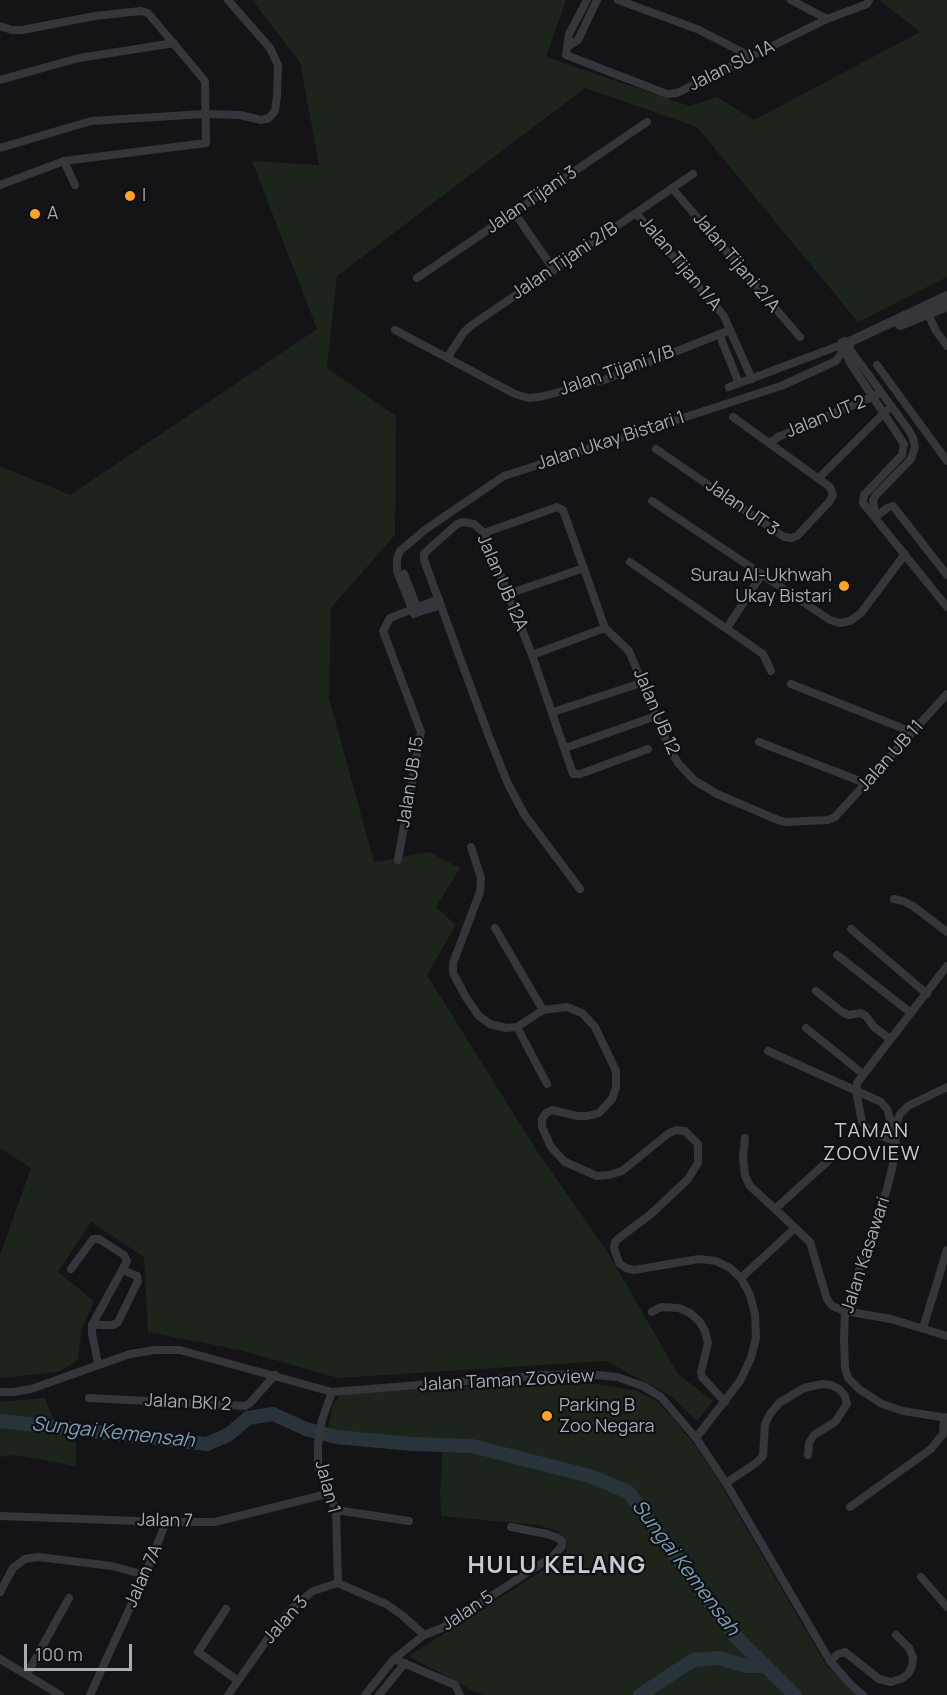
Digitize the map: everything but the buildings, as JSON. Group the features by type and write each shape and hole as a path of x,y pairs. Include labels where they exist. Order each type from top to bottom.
{"street":[{"path":"0,148 91,121 206,114 240,115 261,120 269,118 276,104 278,65 270,48 228,0"},
{"path":"568,46 569,34 586,0"},
{"path":"568,46 578,39 597,0"},
{"path":"618,0 696,29 752,57"},
{"path":"791,0 827,19"},
{"name":"Jalan SU 1A","path":"568,46 566,55 568,57 667,94 677,93 827,19 867,4 869,0"},
{"path":"0,26 22,30 94,16 147,12 205,81 206,114 206,142 64,161 0,185"},
{"path":"0,80 80,58 174,43"},
{"name":"Jalan Tijani 3","path":"417,278 646,122"},
{"path":"64,161 75,185"},
{"name":"Jalan Tijani 2/B","path":"447,358 471,325 693,174"},
{"name":"Jalan Tijani 2/A","path":"672,188 800,338"},
{"path":"514,212 554,270"},
{"name":"Jalan Tijan 1/A","path":"636,213 724,316 730,330"},
{"name":"Jalan Ukay Bistari 1","path":"413,611 397,571 400,551 422,532 504,476 781,386 836,361 846,347 947,296"},
{"name":"Jalan Ukay Bistari 1","path":"729,387 846,347 947,306"},
{"path":"928,314 936,331 947,346"},
{"name":"Jalan Tijani 1/B","path":"395,330 515,394 528,398 604,380 730,330"},
{"path":"730,330 752,379"},
{"path":"719,334 739,383"},
{"path":"846,347 878,395 891,407 913,438 915,447 910,459 873,500 875,517"},
{"path":"729,358 741,353"},
{"path":"877,365 946,456"},
{"path":"878,395 884,413 904,444 902,455 864,495 863,503 947,607"},
{"name":"Jalan UT 2","path":"770,443 778,437 878,395"},
{"name":"Jalan UT 2","path":"819,478 891,407"},
{"path":"733,417 819,478"},
{"name":"Jalan UT 3","path":"656,449 784,537 797,536 829,502 833,495 830,487 819,478"},
{"path":"652,501 830,620 840,623 850,621 867,606 905,554"},
{"path":"875,517 893,506 947,575"},
{"name":"Jalan UB 12","path":"484,533 561,508 605,628 629,651 678,764 694,780 717,794 786,822 828,820 835,817"},
{"name":"Jalan UB 12A","path":"580,890 524,814 488,734 424,560 424,554 457,524 463,522 474,524 484,533 532,655 573,774 580,774 648,749"},
{"path":"630,562 763,654 771,671"},
{"path":"508,594 584,568"},
{"path":"727,628 762,574"},
{"name":"Jalan UB 15","path":"398,860 421,732 383,631 390,618 440,602"},
{"path":"532,655 605,628"},
{"path":"553,712 641,683"},
{"path":"791,684 912,732"},
{"name":"Jalan UB 11","path":"835,817 947,694"},
{"path":"564,748 656,716"},
{"path":"759,742 865,783"},
{"path":"471,847 481,878 480,892 453,963 453,973 458,985 479,1016 490,1024 506,1028 517,1027 543,1010 567,1007 582,1012 595,1027 616,1071 616,1088 612,1099 599,1113 588,1116 577,1116 552,1110 546,1113 542,1119 542,1127 548,1141 565,1162 597,1176 622,1171 669,1133 677,1130 685,1131 698,1144 698,1163 688,1179 651,1214 615,1242 614,1248 619,1263 634,1270 699,1259 716,1261 730,1268 741,1278 750,1295 755,1314 756,1338 751,1359 740,1381 696,1438"},
{"path":"894,899 913,906 947,932"},
{"path":"495,928 543,1010"},
{"path":"851,929 927,994"},
{"path":"837,955 911,1013"},
{"path":"895,1138 870,1132 862,1122 856,1091 857,1083 947,966"},
{"path":"816,991 842,1012 849,1015 861,1013 866,1016 890,1039"},
{"path":"517,1027 547,1084"},
{"path":"806,1028 863,1074"},
{"path":"768,1052 884,1104 895,1138"},
{"name":"Jalan Kasawari","path":"946,1418 903,1411 882,1404 858,1389 848,1378 845,1368 845,1311 887,1189 894,1160 900,1113 908,1106 947,1087"},
{"path":"745,1138 743,1156 745,1176 750,1186 810,1242 827,1299 832,1306 845,1311 891,1319 947,1336"},
{"path":"775,1209 828,1161"},
{"path":"741,1278 794,1228"},
{"path":"71,1269 93,1239 99,1239 124,1255 127,1261 92,1325 98,1364"},
{"path":"923,1328 947,1253"},
{"path":"92,1325 113,1325 118,1322 138,1281 137,1276 123,1270"},
{"path":"652,1312 661,1307 679,1308 690,1313 700,1322 708,1343 702,1377 725,1402"},
{"name":"Jalan Taman Zooview","path":"0,1392 31,1389 98,1364 155,1350 180,1350 332,1392 545,1375 586,1374 617,1377 642,1386 661,1398 696,1438 726,1483 830,1661 863,1695"},
{"name":"Jalan BKI 2","path":"89,1398 245,1406 275,1375"},
{"path":"726,1483 763,1456 765,1424 778,1402 804,1388 822,1384 831,1385 845,1396 847,1404 835,1422 814,1435 809,1443 808,1455"},
{"name":"Jalan 1","path":"332,1392 322,1420 318,1444 318,1467 327,1494 336,1510 338,1583"},
{"path":"850,1507 939,1442 946,1418"},
{"name":"Jalan 7","path":"0,1516 215,1522 327,1494"},
{"path":"336,1510 409,1521"},
{"name":"Jalan 7A","path":"90,1695 145,1575 166,1522"},
{"name":"Jalan 5","path":"365,1695 394,1659 424,1635 442,1628 553,1556 562,1546 562,1541 558,1538 512,1527"},
{"path":"0,1592 13,1568 25,1559 38,1557 112,1566 145,1575"},
{"path":"921,1577 947,1606"},
{"path":"338,1583 386,1604 424,1635"},
{"name":"Jalan 3","path":"228,1695 291,1609 313,1592 338,1583"},
{"path":"27,1674 69,1598"},
{"path":"226,1609 198,1652 237,1680"},
{"path":"830,1661 838,1654 845,1652 879,1679 891,1682 901,1679 908,1674 913,1658 909,1648 896,1635"},
{"path":"0,1659 60,1695"},
{"path":"394,1659 455,1685 460,1695"},
{"path":"379,1695 405,1663"}],"shaded area":[{"path":"252,0 566,0 546,57 690,106 717,97 754,120 920,32 879,0 947,0 947,277 858,322 697,127 585,88 337,276 327,368 396,416 395,535 331,608 329,698 374,862 429,852 460,868 436,907 456,925 427,975 535,1148 608,1253 678,1374 713,1401 697,1421 671,1396 606,1361 338,1378 240,1350 148,1332 144,1257 91,1222 58,1272 94,1301 82,1328 78,1360 58,1372 0,1378 0,1255 31,1168 0,1148 0,466 70,495 317,329 252,161 319,165 300,62"},
{"path":"595,1384 638,1391 659,1403 675,1421 717,1478 825,1663 860,1695 485,1695 473,1691 409,1656 563,1557 567,1550 567,1541 558,1531 537,1525 441,1516 443,1441 366,1441 326,1437 333,1404 345,1394 499,1385"},
{"path":"45,1398 59,1433 76,1443 76,1466 15,1455 0,1457 0,1402"}],"waterway":[{"name":"Sungai Kemensah","path":"0,1421 207,1444 228,1435 248,1418 273,1414 306,1429 336,1437 412,1444 472,1446 590,1476 628,1492 734,1635 795,1695"},
{"path":"640,1695 693,1660 719,1658 746,1666 765,1666"}],"place":[{"name":"I","path":"130,196"},
{"name":"A","path":"35,214"},
{"name":"Surau Al-Ukhwah Ukay Bistari","path":"844,586"},
{"name":"Parking B Zoo Negara","path":"547,1416"}],"district":[{"name":"TAMAN ZOOVIEW","path":"872,1142"},
{"name":"HULU KELANG","path":"557,1566"}]}
